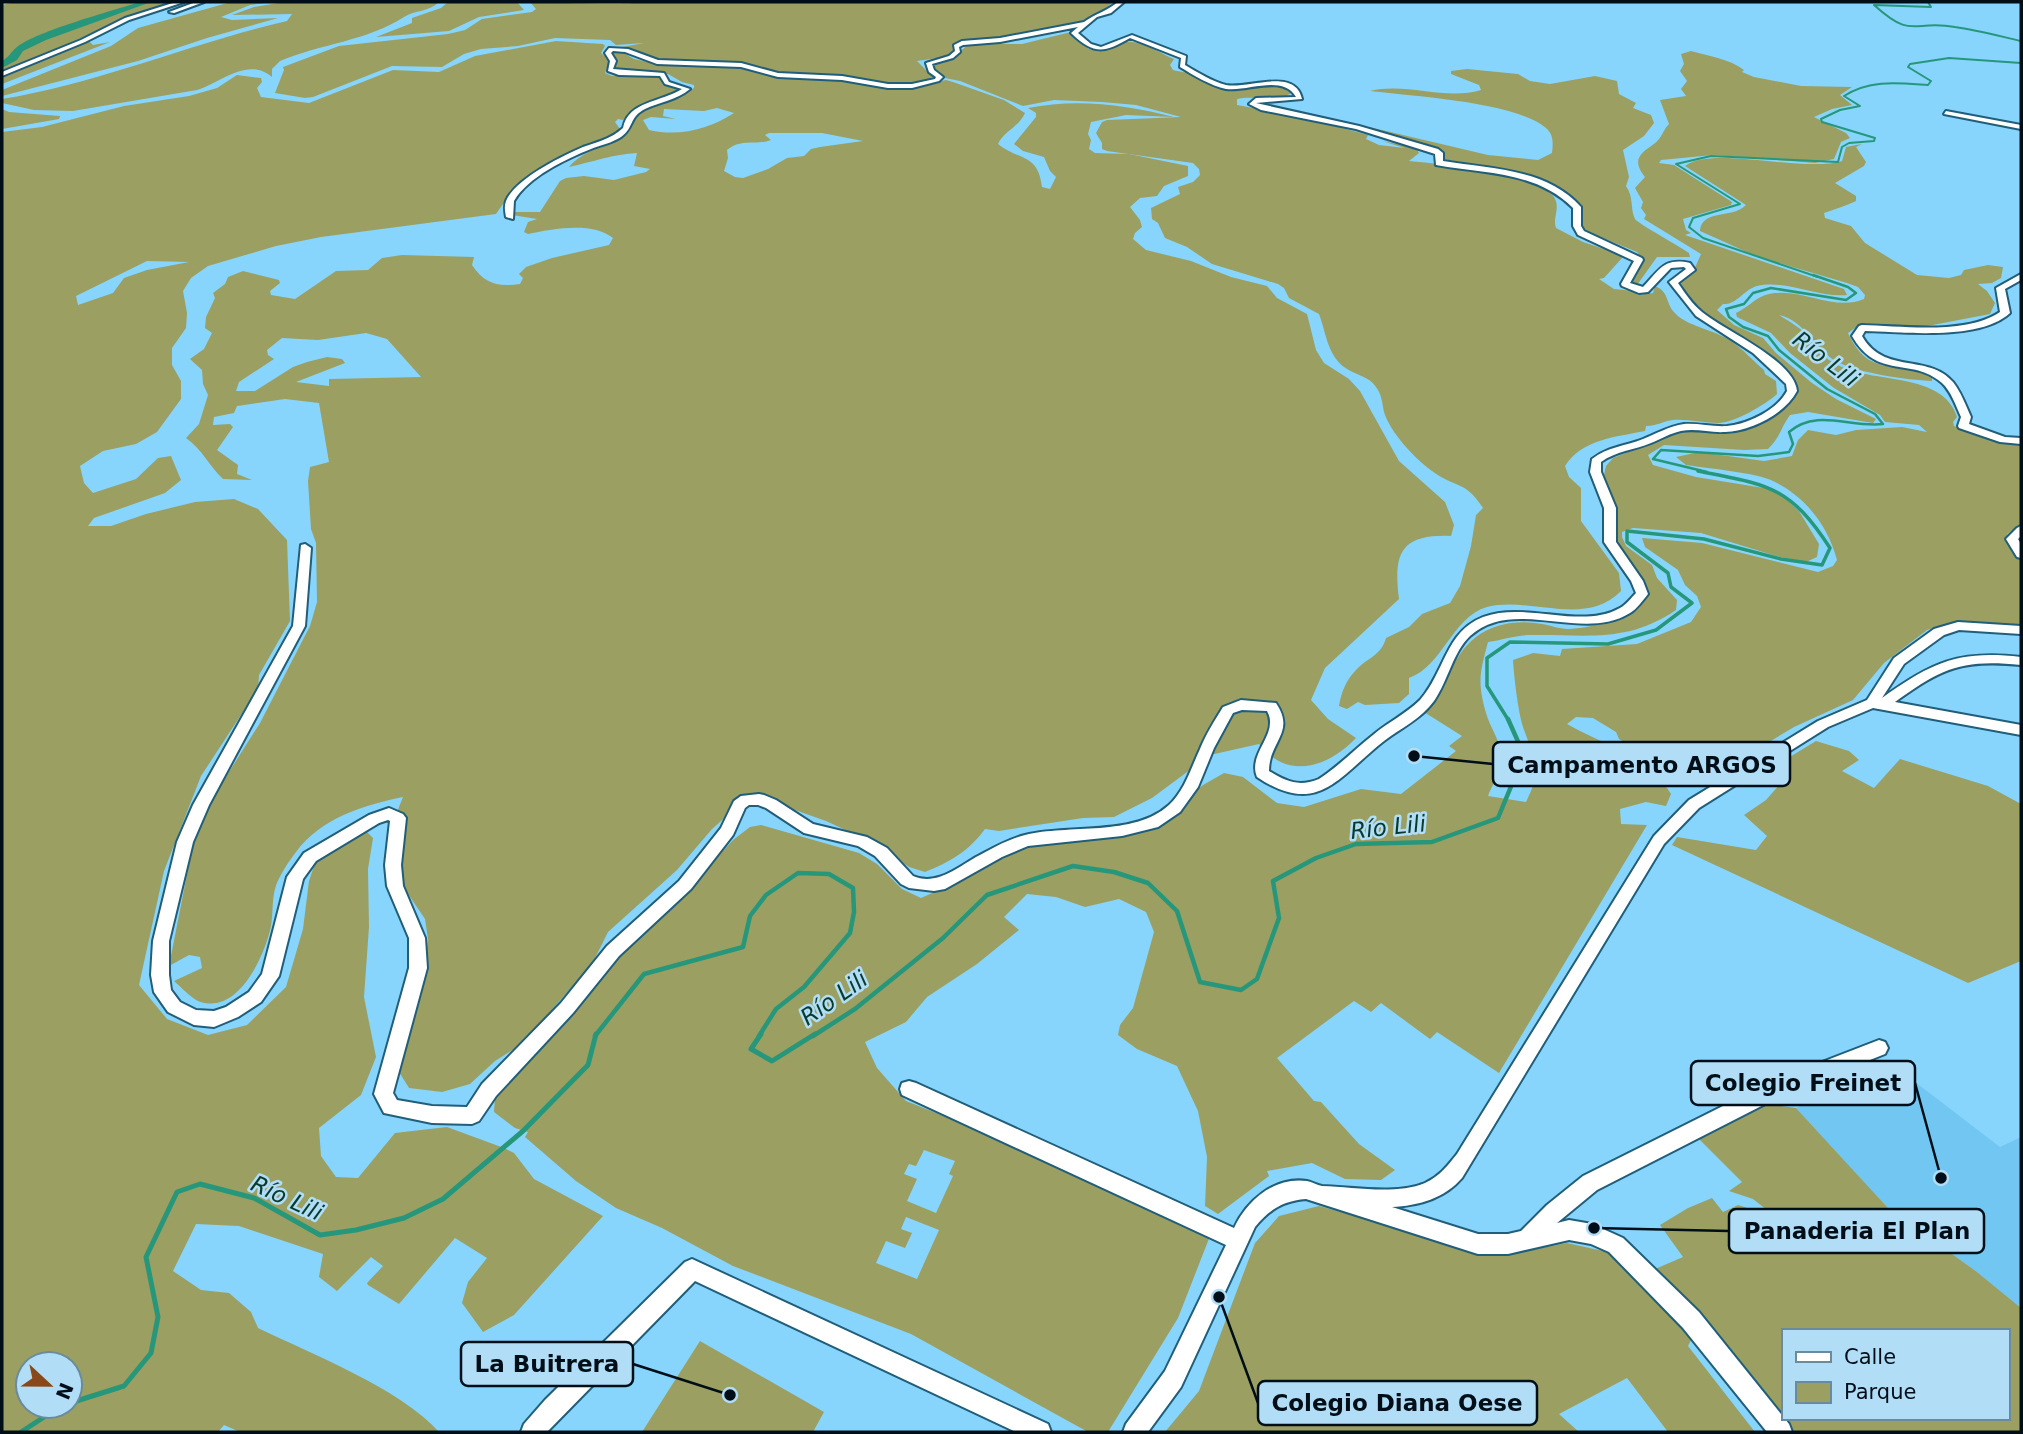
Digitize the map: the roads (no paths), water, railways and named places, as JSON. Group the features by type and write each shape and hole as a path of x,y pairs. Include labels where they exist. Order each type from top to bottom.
{"street":[{"path":"2,74 140,14 181,2"},
{"path":"157,9 186,2"},
{"path":"94,35 201,2"},
{"path":"510,217 509,202 530,179 582,150 620,135 626,129 625,123 632,113 674,97 687,89 667,83 662,74 619,73 610,70 613,61 608,53 611,49 626,50 657,62 741,65 778,75 842,78 898,87 937,80 940,77 929,68 929,63 954,55 958,51 956,46 962,43 1000,40 1083,24 1109,12 1121,2"},
{"path":"140,14 134,18 150,18"},
{"path":"304,548 299,626 201,805 185,842 161,941 160,975 163,992 174,1006 184,1012 194,1017 214,1019 232,1012 255,997 270,976 295,877 310,857 374,818 389,814 398,818 393,865 395,886 417,938 418,968 383,1094 391,1107 418,1114 447,1116 472,1115 489,1090 567,1008 613,951 685,885 728,831 739,806 746,800 760,799 771,804 809,829 862,841 881,852 907,880 915,884 945,883 996,853 1026,840 1122,830 1153,823 1175,808 1193,783 1207,748 1228,710 1241,705 1271,706 1279,720 1277,730 1260,761 1262,773 1276,784 1297,790 1315,788 1333,779 1377,739 1427,701 1447,670 1456,645 1467,631 1483,620 1503,614 1570,621 1598,619 1623,612 1635,604 1642,594 1637,581 1610,542 1612,522 1609,499 1595,477 1596,461 1602,455 1644,443 1674,429 1699,426 1727,429 1751,422 1781,404 1794,390 1783,374 1763,356 1694,311 1673,282 1687,275 1690,267 1672,263 1666,266 1645,290 1633,288 1625,284 1625,280 1639,260 1581,233 1577,226 1577,207 1561,192 1528,178 1439,163 1439,153 1435,151 1357,127 1254,106 1252,104 1256,100 1297,100 1300,95 1290,87 1268,83 1234,88 1219,85 1209,77 1184,68 1185,60 1182,55 1130,36 1107,50 1094,49 1074,33 1083,24"},
{"path":"1946,113 2021,127"},
{"path":"2021,277 2000,288 2005,313 1994,320 1950,329 1903,331 1862,328 1857,336 1861,346 1874,359 1922,369 1948,383 1966,417 1963,426 2004,440 2021,441"},
{"path":"2021,530 2011,539 2021,554"},
{"path":"1877,704 1899,661 1939,632 1958,626 2021,630"},
{"path":"1327,1194 1396,1198 1425,1193 1447,1181 1464,1160 1659,840 1694,804 1824,724 1877,704 1934,669 1965,657 1997,657 2021,661"},
{"path":"1877,704 2021,730"},
{"path":"1527,1240 1554,1212 1590,1183 1780,1087 1879,1048"},
{"path":"909,1090 1237,1240"},
{"path":"1134,1432 1172,1379 1237,1240 1261,1203 1287,1191 1306,1189 1478,1244 1508,1244 1569,1230 1592,1234 1616,1245 1691,1320 1782,1432"},
{"path":"533,1432 553,1408 692,1269 1040,1432"}],"waterway":[{"path":"2,65 14,58 20,49 43,38 147,2"},
{"name":"Río Lili","path":"1928,2 1931,7 1874,5 1906,26 1941,25 2021,41"},
{"name":"Río Lili","path":"1818,277 1703,238 1689,227 1693,218 1740,204 1676,164 1711,156 1838,162 1842,147 1849,143 1874,141 1875,138 1822,122 1821,119 1840,110 1860,106 1844,96 1864,87 1885,83 1928,85 1931,81 1908,67 1910,64 1949,58 2021,63"},
{"name":"Río Lili","path":"1707,472 1653,459 1661,450 1758,456 1789,452 1793,444 1789,432 1811,421 1883,424 1875,414 1827,389 1779,350 1768,336 1743,327 1729,317 1726,309 1744,304 1753,293 1771,288 1846,300 1856,293 1848,287 1813,275"},
{"name":"Río Lili","path":"1509,720 1487,686 1487,658 1510,642 1608,644 1656,630 1692,603 1671,587 1668,573 1627,542 1627,531 1704,539 1781,559 1822,565 1830,548 1802,511 1789,500 1760,485 1698,471"},
{"name":"Río Lili","path":"813,1036 855,1009 943,938 987,895 1073,866 1114,872 1148,883 1177,911 1200,982 1241,990 1257,979 1279,918 1273,881 1316,858 1356,844 1432,842 1498,818 1524,755 1509,720"},
{"name":"Río Lili","path":"596,1035 644,974 743,947 750,916 766,895 798,873 829,874 853,888 854,912 850,933 804,987 776,1009 759,1036"},
{"name":"Río Lili","path":"761,1034 751,1049 772,1061 815,1034"},
{"name":"Río Lili","path":"84,1399 124,1386 151,1353 158,1317 146,1257 177,1192 200,1184 254,1198 320,1235 356,1230 404,1218 443,1199 523,1131 588,1065 596,1035"},
{"name":"Río Lili","path":"21,1432 39,1420"}],"place":[{"name":"Campamento ARGOS","path":"1414,756"},
{"name":"Colegio Freinet","path":"1941,1178"},
{"name":"Panaderia El Plan","path":"1594,1228"},
{"name":"Colegio Diana Oese","path":"1219,1297"},
{"name":"La Buitrera","path":"730,1395"}]}
